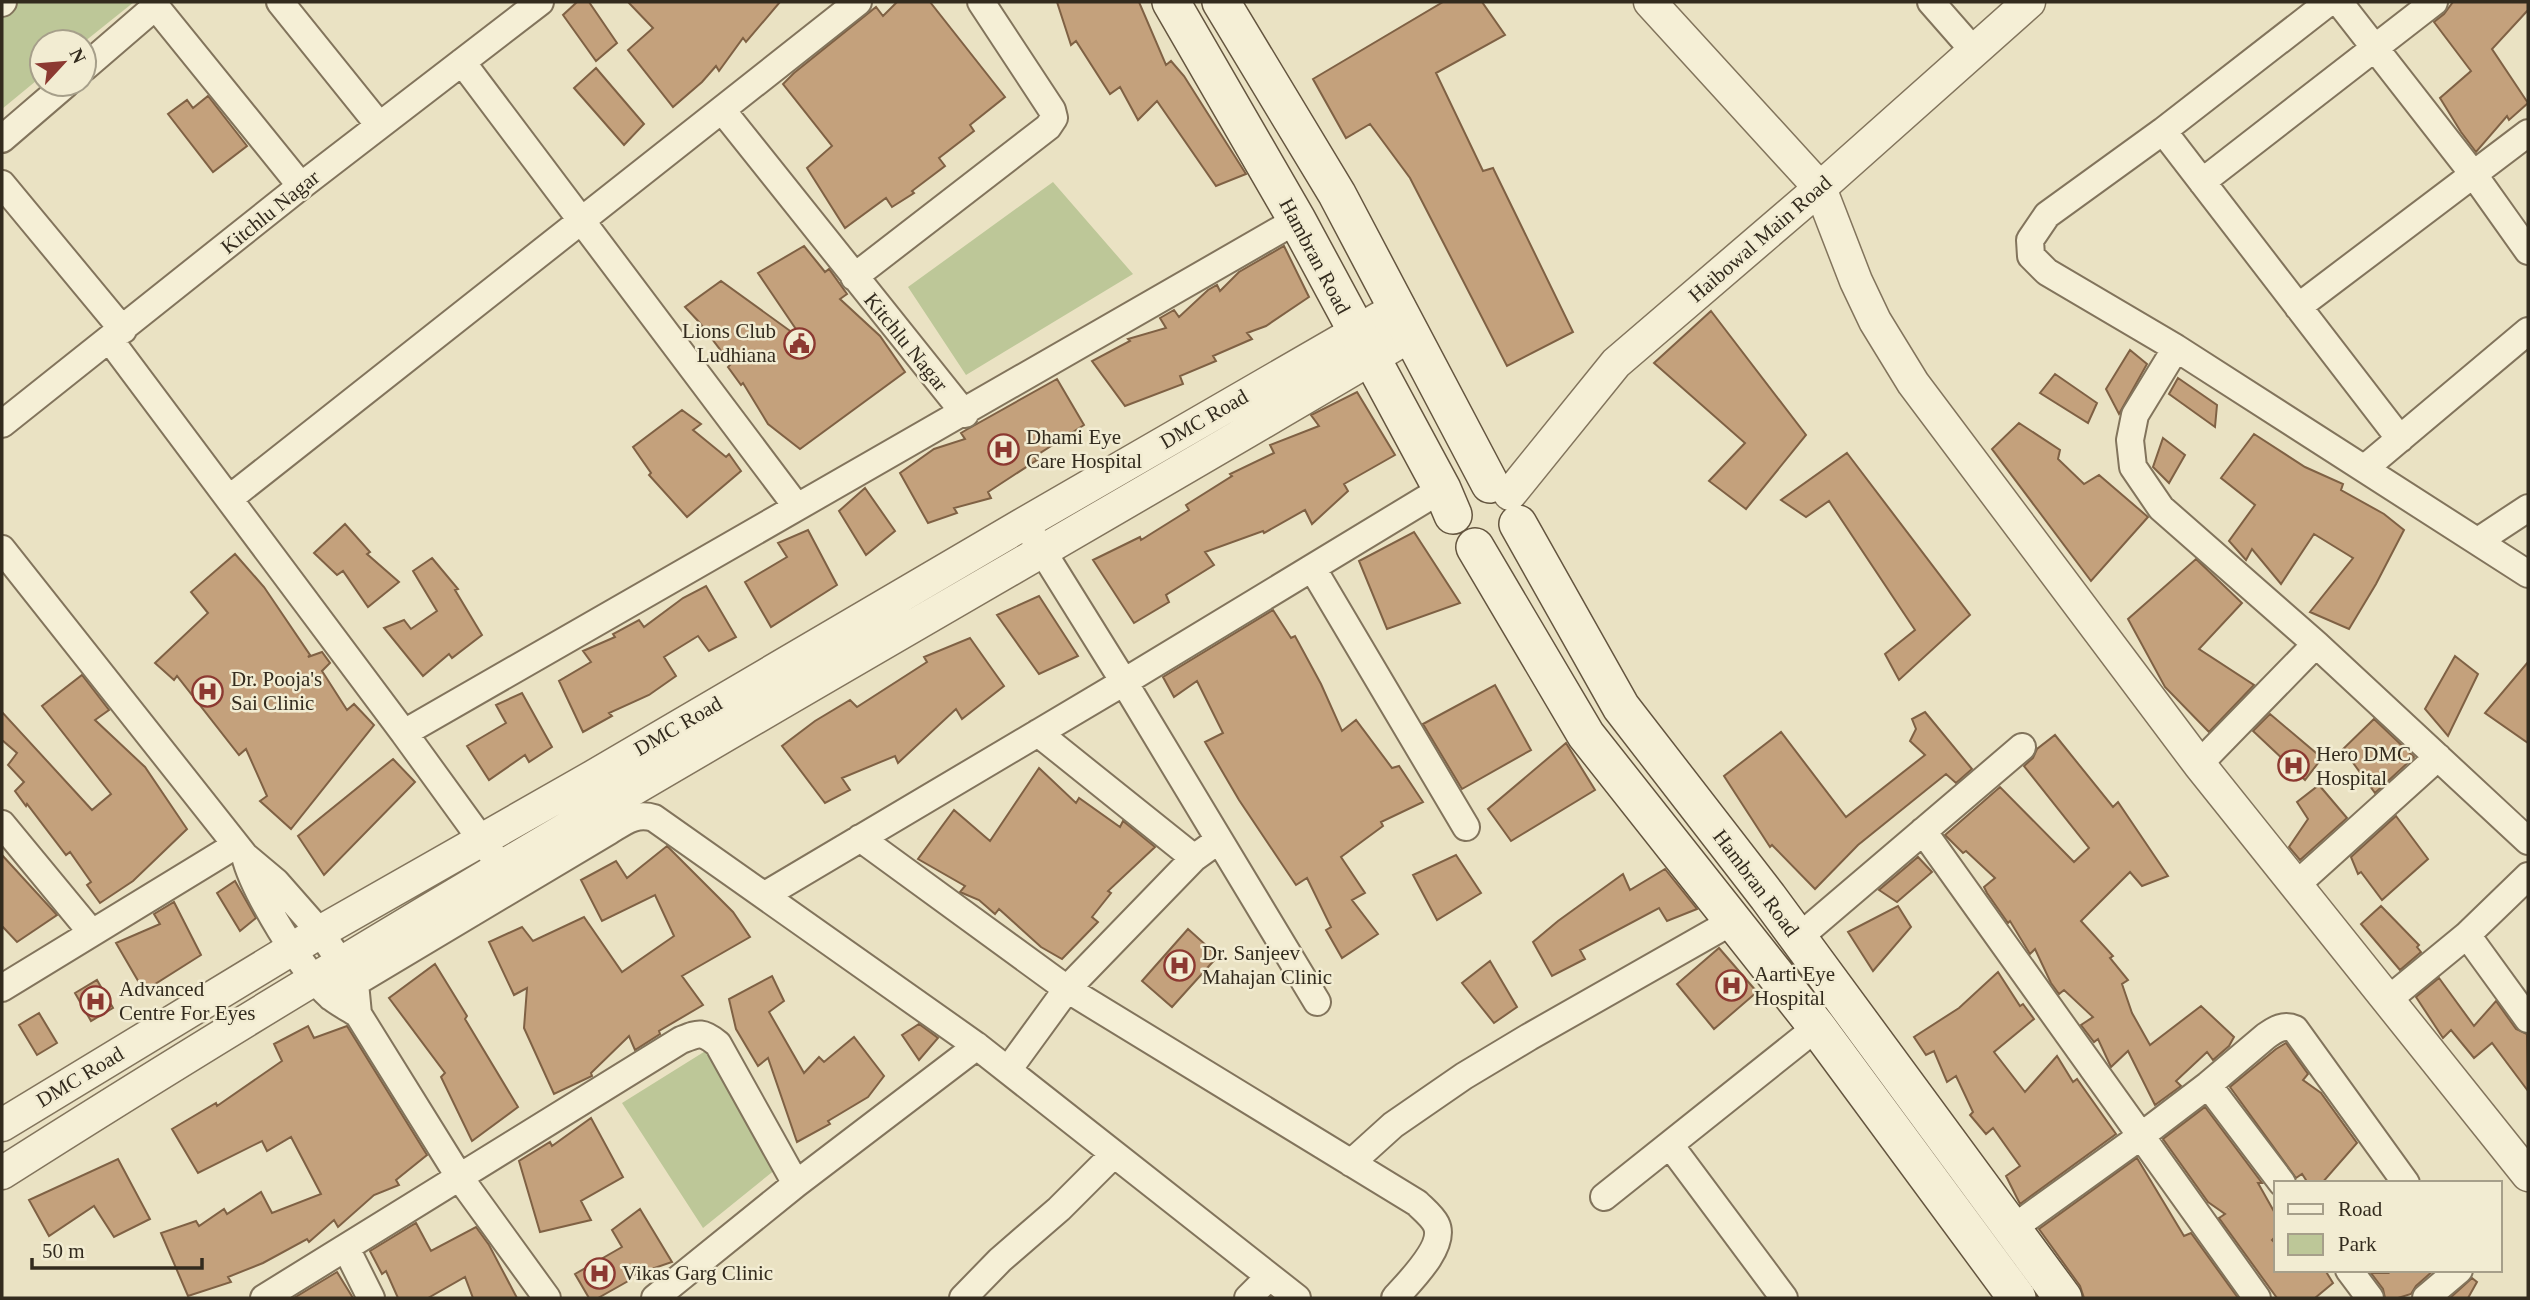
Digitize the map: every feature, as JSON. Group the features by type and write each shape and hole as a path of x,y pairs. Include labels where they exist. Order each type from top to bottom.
{"main road":[{"name":"Hambran Road","path":"1171,2 1297,220 1447,502"},
{"name":"Hambran Road","path":"1221,2 1337,194 1621,707 1798,938 2063,1298"},
{"path":"1479,484 1506,501 1513,534 1506,543 1485,550 1475,548 1458,535 1447,502 1479,484"},
{"name":"Hambran Road","path":"1475,548 1586,734 1817,1027 2017,1298"}],"street":[{"path":"281,2 379,125"},
{"path":"230,498 858,2"},
{"name":"Kitchlu Nagar","path":"965,414 854,277 1048,127 1054,118 1052,110 981,2"},
{"path":"1650,2 1820,188 1856,281 1875,321 1913,383 2199,764 2528,1175"},
{"path":"1931,2 1974,51"},
{"name":"Haibowal Main Road","path":"1506,501 1616,363 1820,188 2029,2"},
{"path":"2329,2 2163,131 2047,215 2033,233 2029,249 2031,256 2038,266 2047,272 2176,348 2528,574"},
{"path":"2339,2 2474,175 2528,251"},
{"path":"2202,182 2434,2"},
{"path":"98,55 154,4 301,186"},
{"name":"Kitchlu Nagar","path":"2,424 533,4"},
{"path":"462,62 797,507"},
{"path":"2,139 50,98"},
{"path":"722,110 854,277"},
{"path":"2163,131 2400,439"},
{"path":"2298,307 2528,133"},
{"path":"2,184 116,335 230,498 502,868"},
{"path":"404,733 797,507 965,414 1297,220"},
{"path":"335,981 502,868 1042,551 1364,345 1406,321"},
{"path":"2365,468 2528,331"},
{"name":"DMC Road","path":"2,1125 293,947 594,776 1024,523 1364,345"},
{"path":"2176,348 2135,415 2130,440 2133,467 2161,508 2316,644 2528,841"},
{"path":"765,895 1313,569 1447,502"},
{"path":"2478,541 2528,508"},
{"path":"1024,523 1124,682 1317,1002"},
{"path":"2,549 240,851 282,888 320,932 335,981"},
{"path":"1313,569 1466,828"},
{"path":"2199,764 2316,644"},
{"path":"1038,733 1194,858"},
{"path":"1798,938 2022,747"},
{"path":"2295,886 2438,757"},
{"path":"2,1173 335,981 634,817 644,815 654,818 978,1046 1297,1298"},
{"path":"2,824 92,933"},
{"path":"1923,831 2257,1298"},
{"path":"860,838 1066,989 1417,1203 1437,1225 1438,1237 1432,1252 1395,1298"},
{"path":"1008,1070 1066,989 1194,858 1219,840"},
{"path":"2,988 92,933 240,851"},
{"path":"240,851 263,900 293,947 335,981 460,1178 547,1298"},
{"path":"2389,999 2467,934 2528,876"},
{"path":"1351,1163 1393,1125 1464,1076 1733,921"},
{"path":"2467,934 2528,1019"},
{"path":"1604,1197 1817,1027"},
{"path":"2012,1230 2208,1085 2276,1029 2289,1027 2295,1029 2405,1181"},
{"path":"264,1298 681,1040 698,1033 707,1035 718,1044 796,1184"},
{"path":"655,1298 796,1184 978,1046"},
{"path":"2208,1085 2280,1181"},
{"path":"1670,1145 1784,1298"},
{"path":"963,1298 1114,1154"},
{"path":"346,1248 371,1298"},
{"path":"2350,1272 2370,1298"},
{"path":"2426,1298 2457,1272"},
{"path":"1248,1298 1269,1277"}],"green space":[{"path":"14,2 134,2 98,31 98,28 28,28 28,88 2,109 2,12"},
{"path":"1053,182 1133,274 966,375 908,287"},
{"path":"707,1050 781,1165 703,1228 622,1103"}],"building":[{"path":"577,2 589,2 617,43 596,61 563,15"},
{"path":"628,2 780,2 746,42 743,38 719,71 716,66 673,107 628,50 653,28"},
{"path":"897,2 930,2 1005,97 970,125 974,131 939,158 945,166 912,191 914,193 892,207 886,198 845,228 807,168 832,146 783,84 876,7 883,16"},
{"path":"1057,2 1139,2 1166,65 1171,61 1184,76 1246,174 1216,186 1157,101 1138,120 1120,87 1110,94 1076,41 1071,45"},
{"path":"1443,2 1482,2 1505,35 1436,73 1483,171 1493,168 1573,332 1507,366 1410,178 1370,124 1346,138 1313,79"},
{"path":"2453,2 2528,2 2528,10 2492,49 2528,103 2509,120 2507,116 2476,152 2440,98 2471,71 2434,22"},
{"path":"596,68 644,124 624,145 574,88"},
{"path":"208,96 247,146 213,172 168,114 187,100 193,108"},
{"path":"804,246 825,272 829,269 847,294 840,299 880,336 905,372 800,449 768,424 743,383 741,385 728,367 731,364 685,307 721,281 804,341 758,273"},
{"path":"1284,246 1309,297 1266,326 1247,333 1252,339 1213,356 1216,361 1180,376 1183,384 1125,406 1092,361 1130,341 1128,339 1166,328 1160,318 1174,310 1179,317 1208,290 1217,285 1220,291 1239,272"},
{"path":"1711,311 1806,435 1746,509 1709,481 1745,443 1654,363"},
{"path":"2130,350 2147,364 2119,414 2106,389"},
{"path":"2055,374 2097,403 2088,423 2040,393"},
{"path":"2178,378 2217,405 2215,427 2169,394"},
{"path":"1057,379 1084,425 1034,457 1037,460 988,492 991,498 954,508 957,513 928,523 900,473 934,449 965,439 961,433"},
{"path":"1357,392 1395,455 1344,484 1348,491 1312,524 1305,510 1264,533 1263,531 1205,552 1214,565 1166,595 1169,602 1134,623 1093,560 1140,537 1141,540 1189,510 1186,505 1232,476 1230,474 1274,453 1270,445 1319,426 1311,415"},
{"path":"682,410 701,424 693,430 726,457 729,454 741,471 687,517 649,475 651,473 633,447"},
{"path":"2019,423 2060,450 2058,459 2084,484 2099,475 2148,517 2091,581 1992,449"},
{"path":"2254,434 2305,467 2343,484 2341,490 2384,514 2404,530 2349,629 2310,612 2353,558 2314,534 2281,584 2252,549 2246,560 2229,541 2255,505 2221,478"},
{"path":"2163,438 2185,455 2169,483 2153,467"},
{"path":"1847,453 1970,615 1899,680 1885,654 1915,630 1829,501 1806,517 1781,500"},
{"path":"865,488 895,531 866,555 839,511"},
{"path":"345,524 370,552 367,554 399,582 368,607 343,571 337,575 314,553"},
{"path":"808,530 837,585 771,627 745,582 787,557 778,543"},
{"path":"1414,532 1460,603 1387,629 1359,561"},
{"path":"235,554 264,587 310,655 308,657 322,652 330,663 322,671 347,710 354,704 374,725 291,829 260,801 267,796 246,749 239,755 177,676 174,680 155,663 208,613 191,592"},
{"path":"432,558 458,589 455,590 482,635 452,658 449,654 423,676 384,628 404,620 411,629 437,611 413,571"},
{"path":"2196,559 2242,603 2199,649 2254,685 2209,732 2165,687 2128,619"},
{"path":"706,586 736,637 709,651 698,636 664,657 676,676 649,695 609,713 612,716 583,732 559,681 591,662 583,651 615,637 613,634 639,620 644,627 683,598"},
{"path":"1039,596 1078,656 1039,674 997,615"},
{"path":"1273,610 1291,638 1295,636 1342,731 1356,720 1392,768 1399,766 1423,802 1381,822 1383,826 1341,857 1365,893 1352,900 1378,934 1342,958 1326,930 1331,927 1307,878 1296,885 1239,800 1205,742 1223,733 1197,681 1174,697 1163,677"},
{"path":"970,638 1004,686 962,719 956,709 898,763 895,756 842,778 850,790 825,803 782,746 815,721 850,700 857,707 927,662 924,657"},
{"path":"2455,656 2478,674 2448,736 2425,709"},
{"path":"2528,662 2528,743 2485,713"},
{"path":"82,675 109,710 95,720 145,767 187,829 133,881 100,903 87,885 91,882 70,852 66,855 15,791 24,782 8,765 17,753 2,740 2,712 92,810 111,794 42,706"},
{"path":"1495,685 1531,750 1462,789 1423,724"},
{"path":"522,693 552,747 529,762 525,755 489,780 467,746 506,723 496,705"},
{"path":"1925,712 1972,769 1956,783 1946,774 1858,845 1815,889 1772,845 1770,847 1724,776 1781,732 1846,817 1925,755 1910,741 1916,729 1912,719"},
{"path":"2270,714 2322,758 2305,780 2253,731"},
{"path":"2374,719 2414,757 2375,793 2343,749"},
{"path":"2055,735 2113,807 2118,802 2168,876 2142,886 2130,872 2081,921 2113,956 2110,958 2128,980 2122,984 2132,1013 2150,1045 2201,1006 2234,1037 2229,1046 2213,1060 2207,1052 2176,1081 2181,1086 2155,1105 2128,1051 2111,1067 2098,1039 2094,1042 2081,1025 2093,1017 2064,990 2059,994 2035,949 2030,954 2010,921 2008,923 1984,887 1995,878 1945,835 2000,787 2074,862 2089,848 2024,766 2033,758 2037,749"},
{"path":"1566,743 1595,790 1511,841 1488,809"},
{"path":"393,759 415,782 324,875 298,836"},
{"path":"1039,768 1076,803 1079,798 1120,827 1123,821 1155,847 1108,891 1111,893 1092,917 1098,922 1062,959 1041,947 999,909 995,914 979,900 960,892 965,886 918,859 954,810 990,841"},
{"path":"2319,785 2347,818 2300,860 2289,847 2308,819 2297,802"},
{"path":"2396,816 2428,859 2382,900 2361,872 2358,874 2351,857"},
{"path":"667,846 733,912 750,937 682,976 703,1005 659,1031 660,1034 635,1050 629,1036 591,1073 592,1076 554,1094 524,1028 527,988 514,995 489,942 522,927 533,941 584,917 622,972 674,936 655,895 602,921 581,880 616,861 627,878"},
{"path":"2,855 57,915 17,942 2,926"},
{"path":"1456,855 1481,893 1437,920 1413,875"},
{"path":"1918,857 1932,872 1897,902 1879,890"},
{"path":"1665,869 1697,909 1667,921 1659,908 1580,950 1585,959 1552,976 1533,942 1623,874 1630,890"},
{"path":"235,881 256,918 240,931 217,893"},
{"path":"174,902 201,955 144,991 116,943 160,924 154,914"},
{"path":"1898,906 1911,927 1873,971 1848,932"},
{"path":"2381,906 2419,945 2417,947 2421,952 2400,970 2361,924"},
{"path":"1188,929 1218,956 1172,1007 1142,981"},
{"path":"1719,948 1757,992 1714,1029 1677,984"},
{"path":"1490,961 1517,1007 1494,1023 1462,983"},
{"path":"435,964 518,1107 472,1141 441,1077 445,1073 389,998"},
{"path":"1998,972 2020,1006 2023,1004 2034,1019 1994,1052 2025,1092 2057,1056 2073,1082 2077,1079 2116,1134 2020,1204 2006,1176 2020,1166 1993,1128 1986,1134 1970,1115 1973,1112 1956,1076 1947,1082 1934,1051 1926,1055 1914,1037 1959,1008"},
{"path":"772,976 784,1001 769,1012 804,1073 819,1057 824,1062 854,1037 884,1076 868,1097 828,1121 830,1124 797,1142 768,1058 758,1066 736,1029 729,999"},
{"path":"2439,978 2474,1026 2496,1001 2516,1029 2527,1034 2528,1091 2492,1043 2474,1058 2451,1030 2443,1038 2416,997"},
{"path":"97,980 113,1008 91,1021 75,993"},
{"path":"39,1013 57,1043 37,1055 19,1025"},
{"path":"919,1024 938,1038 919,1060 902,1035"},
{"path":"308,1026 314,1038 347,1026 427,1155 396,1180 399,1185 374,1195 338,1227 334,1220 309,1242 307,1239 263,1263 228,1277 231,1282 188,1296 161,1233 196,1221 199,1226 224,1209 227,1214 261,1192 272,1213 321,1194 291,1137 267,1151 262,1141 198,1173 172,1129 216,1103 217,1106 282,1061 274,1044"},
{"path":"2286,1043 2308,1074 2303,1080 2321,1093 2357,1143 2324,1181 2307,1181 2302,1174 2296,1178 2230,1087"},
{"path":"2205,1107 2262,1183 2258,1183 2274,1211 2274,1272 2326,1272 2333,1283 2315,1298 2277,1298 2219,1218 2225,1214 2208,1202 2163,1139"},
{"path":"591,1118 623,1177 581,1201 591,1220 540,1232 519,1161 550,1142 552,1146"},
{"path":"2137,1158 2184,1236 2191,1233 2238,1298 2084,1298 2080,1286 2039,1229"},
{"path":"118,1159 150,1219 114,1237 94,1206 49,1236 29,1200"},
{"path":"640,1209 672,1262 628,1277 630,1280 598,1298 589,1298 575,1274 622,1247 612,1230"},
{"path":"416,1223 431,1251 476,1227 489,1245 517,1298 473,1298 465,1277 428,1298 398,1298 386,1271 382,1274 370,1251"},
{"path":"337,1272 353,1298 294,1298"},
{"path":"2432,1272 2411,1294 2398,1298 2385,1298 2383,1289 2371,1273"},
{"path":"2472,1278 2477,1282 2468,1298 2450,1298"}],"place":[{"name":"Lions Club Ludhiana","path":"799,343"},
{"name":"Dhami Eye Care Hospital","path":"1003,449"},
{"name":"Dr. Pooja's Sai Clinic","path":"208,691"},
{"name":"Hero DMC Hospital","path":"2293,766"},
{"name":"Dr. Sanjeev Mahajan Clinic","path":"1179,965"},
{"name":"Aarti Eye Hospital","path":"1731,986"},
{"name":"Advanced Centre For Eyes","path":"96,1001"},
{"name":"Vikas Garg Clinic","path":"599,1273"}]}
